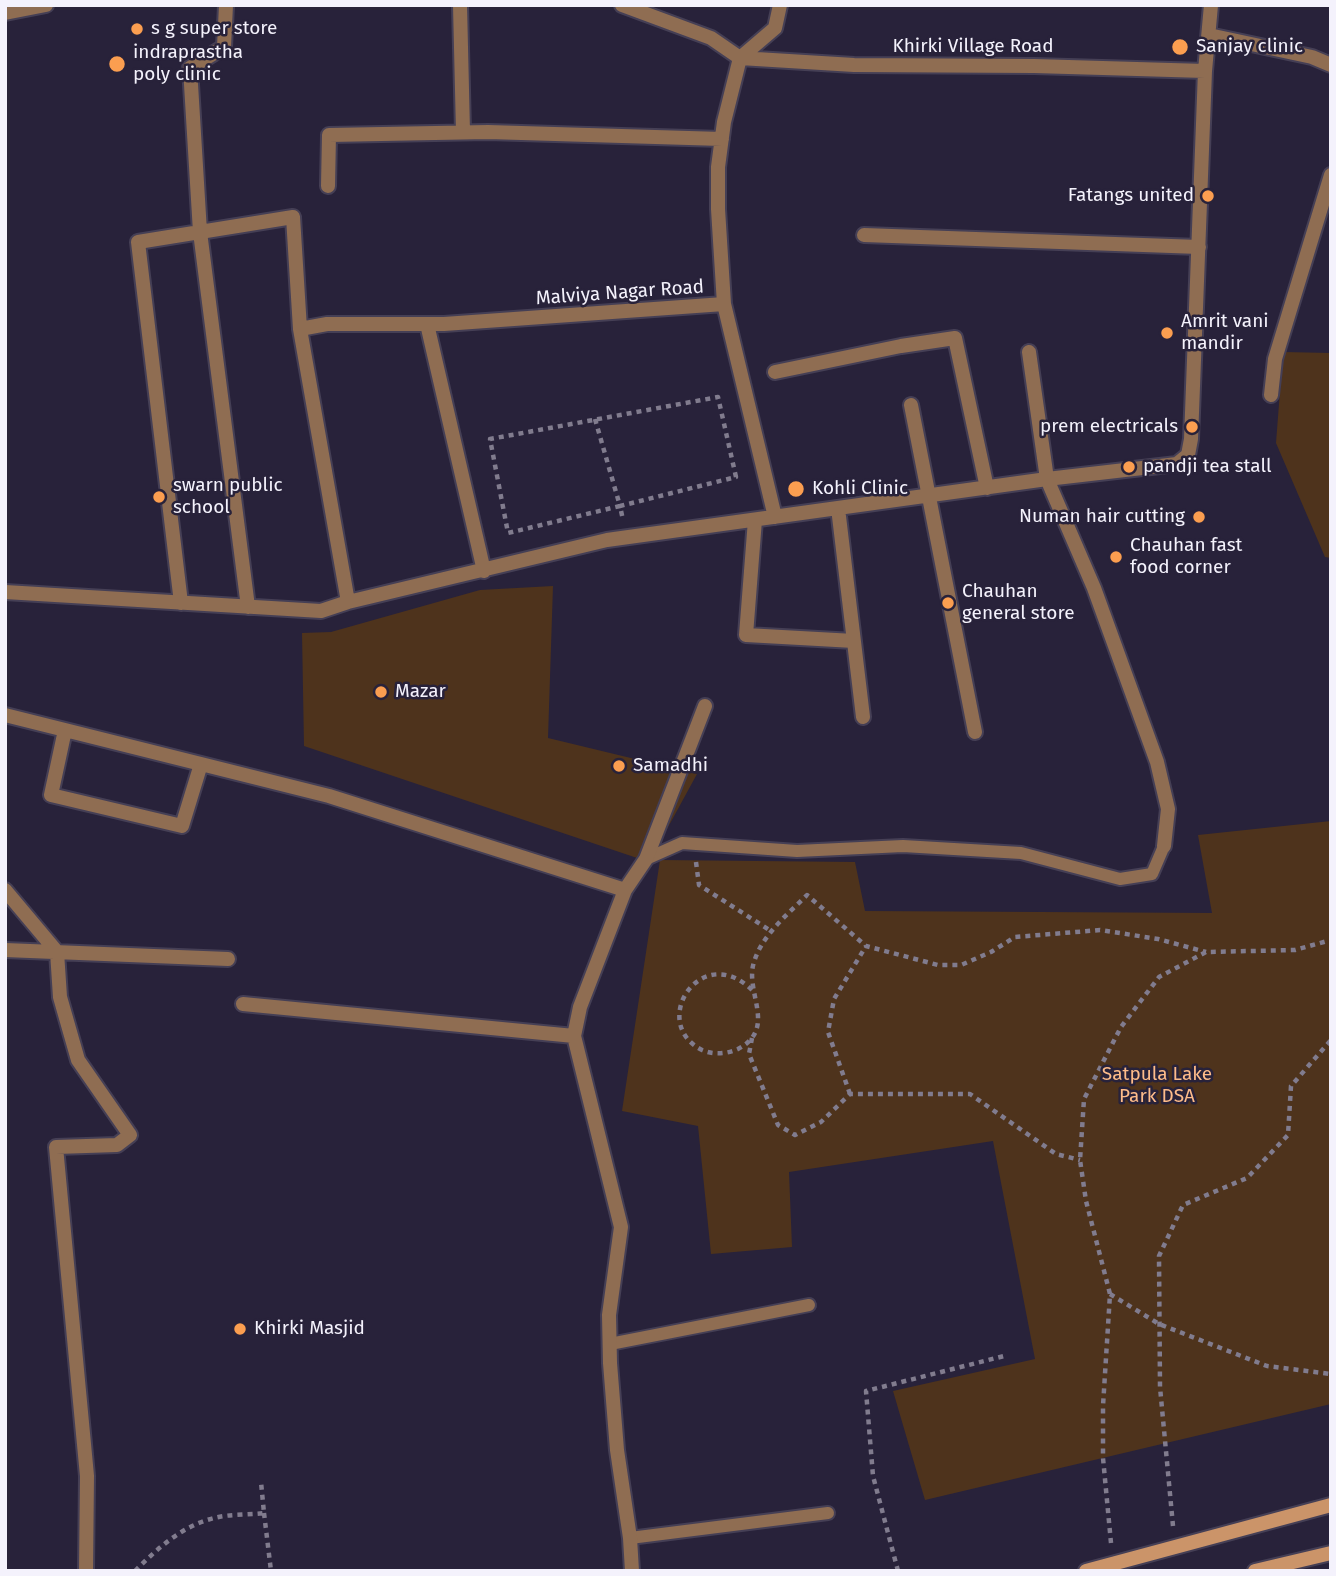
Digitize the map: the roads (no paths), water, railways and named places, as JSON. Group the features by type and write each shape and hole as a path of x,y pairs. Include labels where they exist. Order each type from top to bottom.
{"main road":[{"path":"1086,1571 1331,1504"},
{"path":"1255,1571 1331,1553"}],"street":[{"path":"5,13 46,5"},
{"path":"226,5 224,47 190,68 200,232 248,607"},
{"path":"460,5 463,132"},
{"path":"622,5 711,38 740,58"},
{"path":"724,304 718,167 732,85 740,58 775,28 780,5"},
{"path":"5,592 321,611 348,602 627,538 1047,479 1177,464 1188,455 1191,439 1205,71 1211,5"},
{"path":"1209,34 1312,57 1331,65"},
{"name":"Khirki Village Road","path":"740,58 854,65 1205,71"},
{"path":"328,186 329,135 463,132 722,139"},
{"path":"1271,395 1275,359 1331,175"},
{"path":"181,603 138,242 293,217 300,328 348,602"},
{"path":"864,235 1199,247"},
{"name":"Malviya Nagar Road","path":"300,328 327,324 427,324 724,304 775,517"},
{"path":"427,324 484,571"},
{"path":"775,372 901,346 956,338 987,488"},
{"path":"1029,352 1047,479 1094,588 1157,762 1168,810 1164,846"},
{"path":"911,405 975,732"},
{"path":"838,508 863,717"},
{"path":"755,520 746,635 854,641"},
{"path":"632,1571 617,1450 609,1315 621,1227 574,1036 580,1007 625,890 646,859 705,706"},
{"path":"5,715 329,796 625,890"},
{"path":"65,730 51,795 182,826 201,764"},
{"path":"5,890 57,953 60,997 78,1060 130,1135 117,1145 56,1147 87,1476 86,1571"},
{"path":"5,950 228,959"},
{"path":"243,1004 574,1036"}],"lane":[{"path":"646,859 682,843 797,852 903,846 1021,853 1120,879 1152,874 1164,846"},
{"path":"610,1344 809,1305"},
{"path":"630,1538 828,1513"}],"place":[{"name":"s g super store","path":"137,29"},
{"name":"Sanjay clinic","path":"1180,47"},
{"name":"indraprastha poly clinic","path":"117,64"},
{"name":"Fatangs united","path":"1208,196"},
{"name":"Amrit vani mandir","path":"1167,333"},
{"name":"prem electricals","path":"1192,427"},
{"name":"pandji tea stall","path":"1129,467"},
{"name":"Kohli Clinic","path":"796,489"},
{"name":"swarn public school","path":"159,497"},
{"name":"Numan hair cutting","path":"1199,517"},
{"name":"Chauhan fast food corner","path":"1116,557"},
{"name":"Chauhan general store","path":"948,603"},
{"name":"Mazar","path":"381,692"},
{"name":"Samadhi","path":"619,766"},
{"name":"Khirki Masjid","path":"240,1329"}],"park label":[{"name":"Satpula Lake Park DSA","path":"1157,1086"}]}
